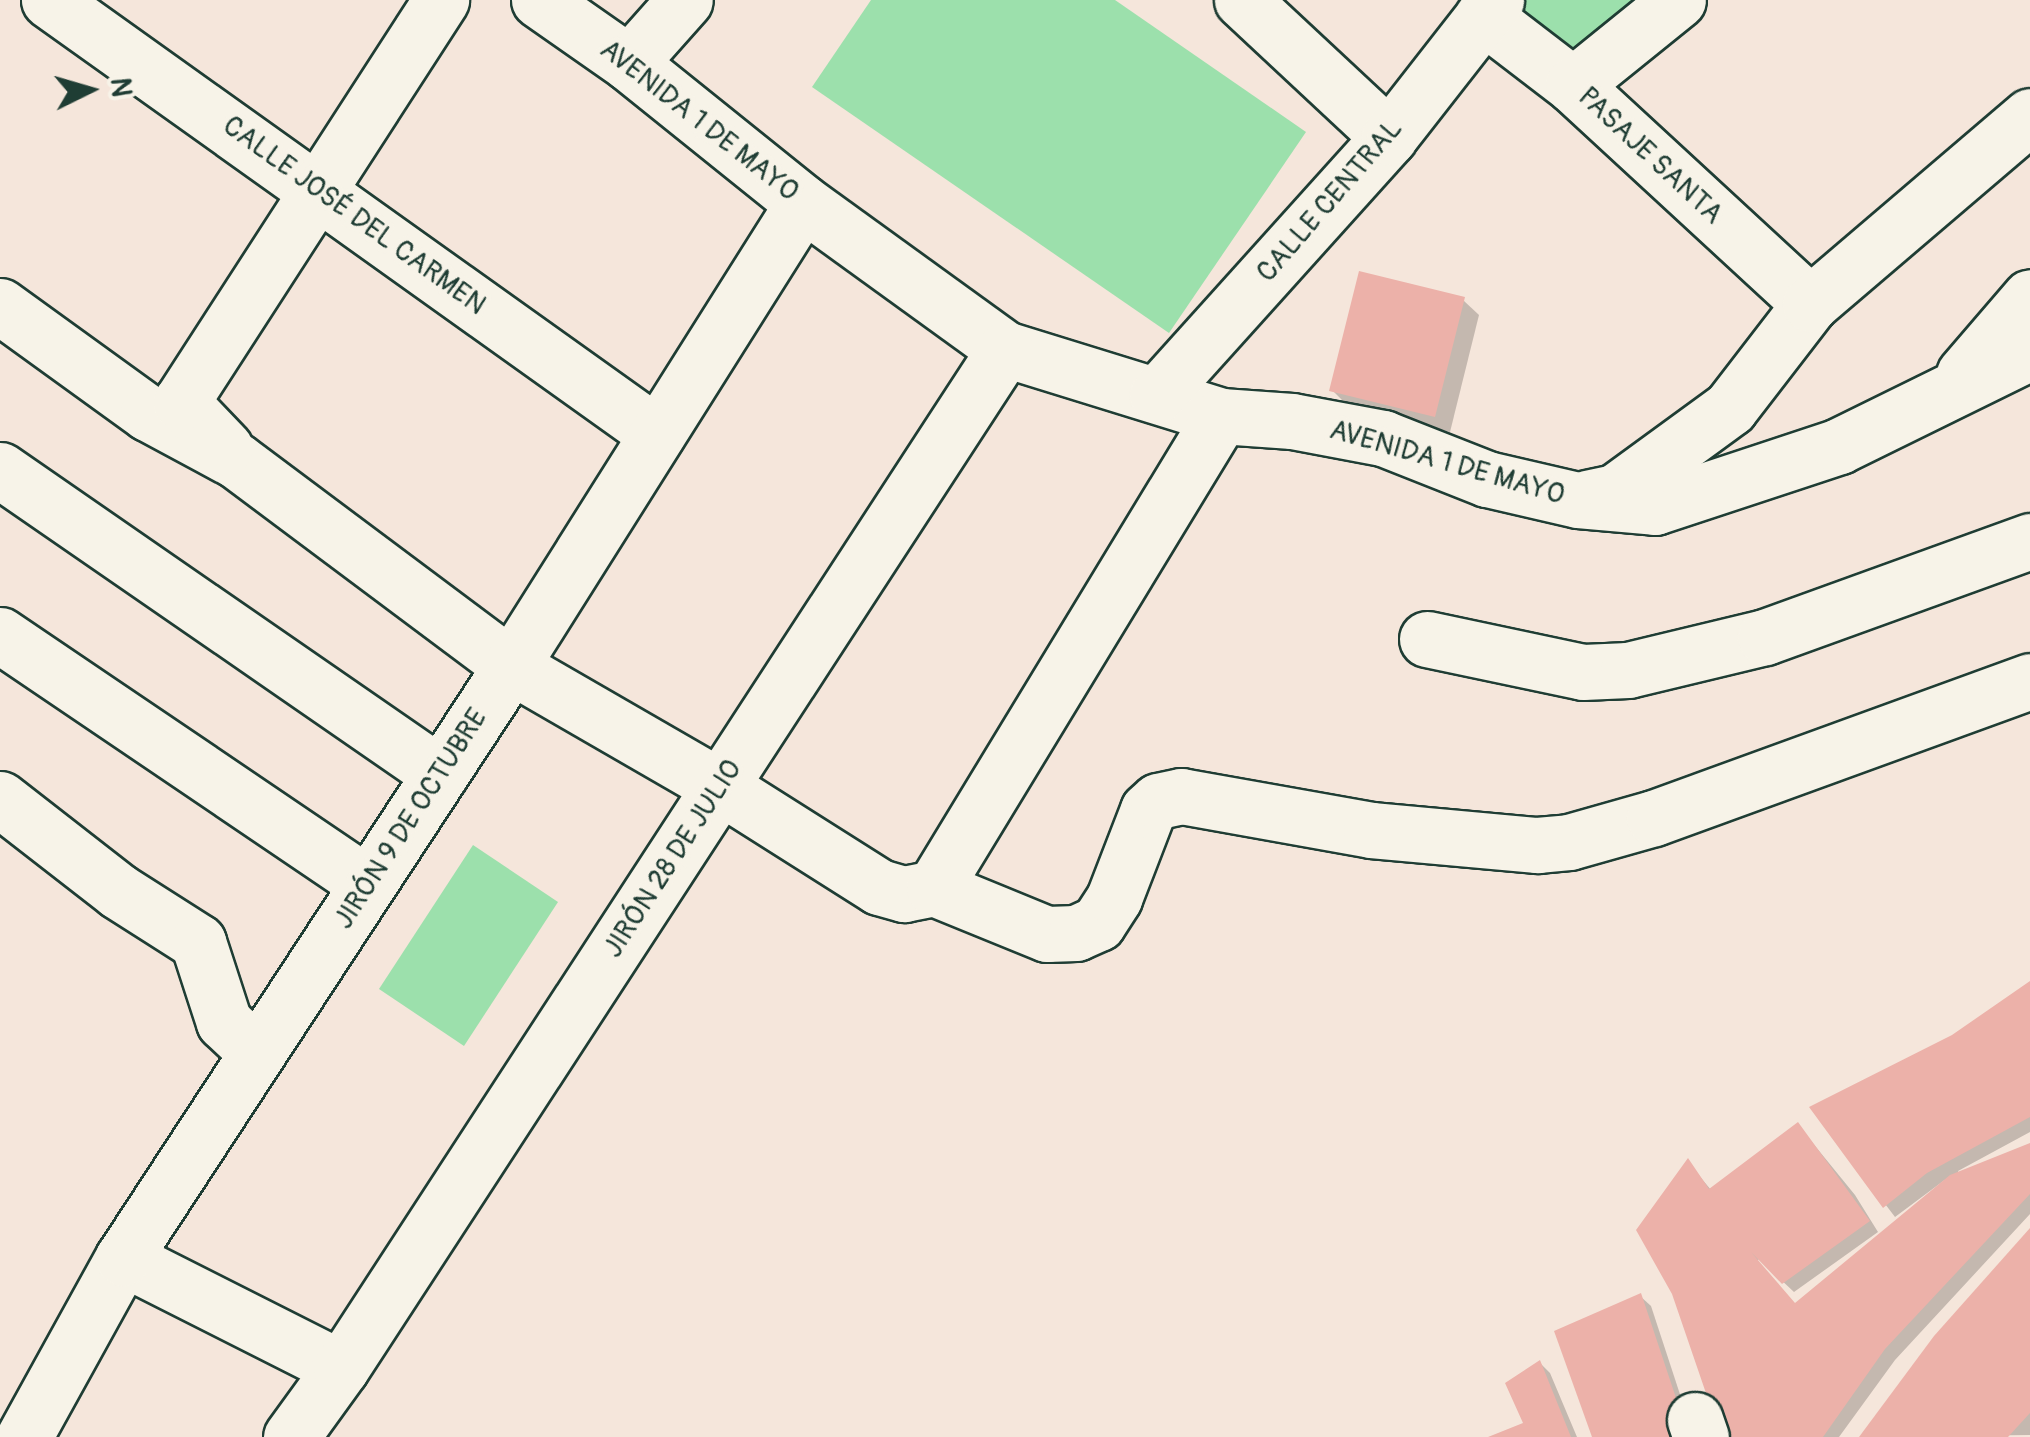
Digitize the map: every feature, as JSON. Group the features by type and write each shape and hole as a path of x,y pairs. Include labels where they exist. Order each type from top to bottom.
{"street":[{"name":"CALLE JOSÉ DEL CARMEN","path":"50,0 658,434"},
{"path":"238,462 181,402 441,0"},
{"name":"AVENIDA 1 DE MAYO","path":"539,0 629,63 803,203 1005,349 1221,416 1292,421 1382,438 1487,479 1578,500 1655,507 1839,446 2030,352"},
{"path":"629,63 685,0"},
{"path":"1242,0 1389,137"},
{"path":"1573,85 1678,0"},
{"name":"CALLE CENTRAL","path":"1157,395 1389,137 1490,8"},
{"name":"PASAJE SANTA","path":"1490,8 1810,304"},
{"path":"1578,500 1616,492 1730,408 1810,304 2030,116"},
{"name":"JIRÓN 9 DE OCTUBRE","path":"24,1437 123,1258 511,666 803,203"},
{"path":"1949,392 2030,297"},
{"path":"0,306 148,413 238,462 511,666 721,787 880,887 904,894 934,888 1047,934 1076,933 1098,923 1114,898 1148,810 1158,801 1181,796 1371,830 1538,845 1569,842 1654,818 2030,681"},
{"name":"JIRÓN 28 DE JULIO","path":"291,1437 341,1368 1005,349"},
{"path":"934,888 1221,416"},
{"path":"0,470 440,774"},
{"path":"1427,640 1583,672 1628,670 1766,637 2030,542"},
{"path":"0,635 368,884"},
{"path":"0,799 118,891 198,942 224,1022 257,1053"},
{"path":"123,1258 341,1368"}],"green space":[{"path":"871,0 1115,0 1306,132 1169,333 812,87"},
{"path":"1518,0 1654,0 1571,67 1510,13"},
{"path":"473,845 558,902 464,1046 379,989"}],"building":[{"path":"1359,271 1465,297 1435,417 1329,391"},
{"path":"2030,981 2030,1117 1927,1173 1883,1208 1809,1107 1952,1035"},
{"path":"1798,1122 1870,1221 1782,1284 1751,1252 1795,1303 1950,1175 2030,1143 2030,1194 1885,1349 1823,1437 1721,1437 1672,1294 1636,1230 1688,1158 1709,1189"},
{"path":"2030,1228 2030,1413 2008,1437 1859,1437 1934,1336"},
{"path":"1641,1293 1689,1437 1592,1437 1554,1331"},
{"path":"1540,1360 1571,1437 1488,1437 1523,1423 1505,1383"}]}
